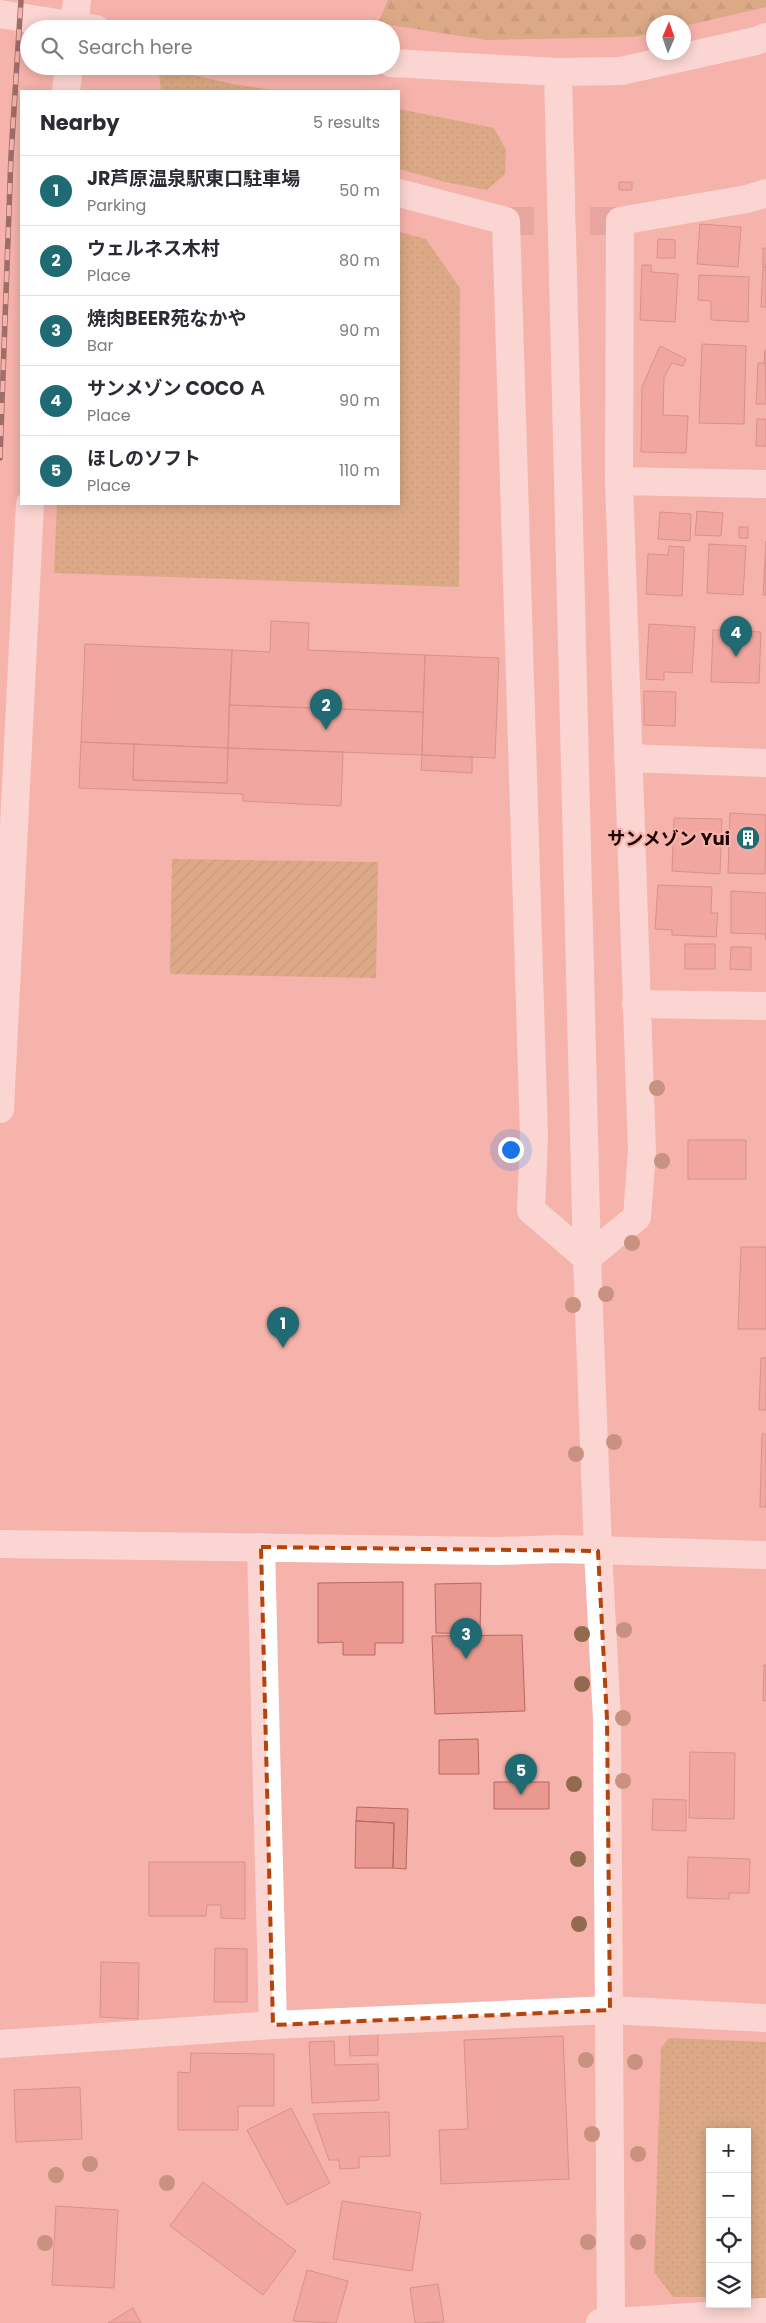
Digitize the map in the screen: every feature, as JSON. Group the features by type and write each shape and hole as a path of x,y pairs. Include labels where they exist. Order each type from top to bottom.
{"street":[{"path":"75,20 77,0"},
{"path":"0,14 38,20"},
{"path":"400,64 558,72 621,71 766,37"},
{"path":"558,72 587,1258 598,1551 608,1719 610,2010 607,2322 766,2312"},
{"path":"66,90 68,75"},
{"path":"400,193 506,221 534,1136 531,1210 587,1258"},
{"path":"587,1258 636,1217 642,1152 619,481 620,221 747,199 766,193"},
{"path":"619,481 766,484"},
{"path":"0,1109 30,505"},
{"path":"628,758 766,763"},
{"path":"636,1004 766,1006"},
{"path":"0,1544 598,1551 766,1555"},
{"path":"262,1547 273,2024"},
{"path":"0,2044 273,2024 610,2010 766,2018"}],"highlighted area":[{"path":"261,1547 598,1551 607,1719 610,2010 273,2025"}],"green space":[{"path":"388,0 766,0 766,7 691,24 691,15 646,15 646,34 634,37 486,40 400,26 400,20 379,20"},
{"path":"159,75 192,75 273,90 161,90"},
{"path":"400,109 494,128 506,150 505,174 487,190 445,182 400,169"},
{"path":"400,232 426,239 460,288 459,587 54,573 57,505 400,505"},
{"path":"172,859 378,862 376,978 170,974"},
{"path":"669,2038 766,2042 766,2298 751,2298 751,2128 706,2128 706,2297 673,2297 654,2272 661,2048"}],"building":[{"path":"619,182 632,182 632,190 619,190"},
{"path":"700,224 741,227 738,267 697,264"},
{"path":"658,239 675,240 675,258 657,258"},
{"path":"763,248 766,248 766,267 763,267"},
{"path":"642,265 651,265 651,272 678,274 675,322 640,320"},
{"path":"763,267 766,267 766,307 761,307"},
{"path":"699,275 749,277 748,322 711,320 711,301 698,300"},
{"path":"702,344 746,346 744,424 699,423"},
{"path":"660,346 686,359 683,366 672,363 664,377 663,415 688,416 686,453 641,452 642,387"},
{"path":"765,350 766,404 756,404 758,363 764,363"},
{"path":"757,419 766,419 766,446 756,446"},
{"path":"697,511 723,513 721,536 695,535"},
{"path":"660,512 691,514 690,541 658,539"},
{"path":"739,527 748,527 748,538 739,538"},
{"path":"766,541 766,595 763,595"},
{"path":"709,544 746,546 743,595 707,593"},
{"path":"669,546 684,547 682,596 646,594 648,554 668,555"},
{"path":"271,621 309,623 308,650 425,655 423,712 229,705 232,650 270,652"},
{"path":"649,624 695,627 692,673 664,672 664,680 646,679"},
{"path":"713,630 761,632 759,683 711,682"},
{"path":"85,644 232,650 228,748 81,742"},
{"path":"425,655 499,658 495,758 422,755"},
{"path":"644,691 676,692 675,726 644,725"},
{"path":"229,705 423,712 422,755 228,748"},
{"path":"81,742 134,744 133,780 227,783 228,748 343,752 341,806 243,801 243,794 79,788"},
{"path":"134,744 228,748 227,783 133,780"},
{"path":"422,755 472,757 472,773 421,770"},
{"name":"サンメゾン Yui","path":"730,813 766,815 765,874 728,873"},
{"path":"674,818 722,819 720,874 672,871"},
{"path":"658,885 712,887 711,913 718,913 716,937 672,935 672,930 655,929"},
{"path":"731,891 766,893 766,940 765,934 731,933"},
{"path":"685,944 715,944 715,969 685,969"},
{"path":"731,947 751,947 751,970 730,969"},
{"path":"688,1140 746,1140 746,1179 688,1179"},
{"path":"741,1247 766,1247 766,1329 738,1329"},
{"path":"761,1358 766,1358 766,1410 759,1410"},
{"path":"762,1434 766,1434 766,1507 760,1507"},
{"path":"403,1582 403,1643 375,1643 375,1655 343,1655 343,1642 318,1643 318,1583"},
{"path":"481,1583 480,1634 436,1633 435,1584"},
{"path":"522,1635 525,1711 435,1714 432,1636"},
{"path":"764,1665 766,1665 766,1701 763,1701"},
{"path":"478,1739 479,1774 439,1774 439,1740"},
{"path":"690,1752 735,1753 734,1819 689,1818"},
{"path":"494,1782 549,1782 549,1809 494,1809"},
{"path":"653,1799 686,1800 686,1831 652,1830"},
{"path":"357,1807 408,1809 406,1869 393,1868 394,1823 356,1821"},
{"path":"356,1821 394,1823 393,1868 355,1868"},
{"path":"688,1857 750,1859 749,1893 729,1893 729,1899 687,1898"},
{"path":"149,1862 245,1862 245,1919 221,1918 221,1905 207,1905 206,1916 149,1916"},
{"path":"215,1948 247,1949 247,2002 214,2002"},
{"path":"101,1962 139,1963 138,2019 100,2017"},
{"path":"349,2031 378,2031 378,2055 350,2056"},
{"path":"563,2036 569,2179 441,2184 439,2130 468,2129 464,2040"},
{"path":"334,2041 335,2065 378,2064 379,2100 312,2103 309,2042"},
{"path":"191,2053 274,2054 274,2106 238,2106 238,2130 178,2130 178,2072 190,2073"},
{"path":"80,2087 82,2139 16,2142 14,2090"},
{"path":"291,2108 330,2183 287,2205 247,2130"},
{"path":"389,2112 390,2156 359,2157 359,2168 340,2169 339,2160 329,2160 313,2114"},
{"path":"203,2182 296,2251 263,2295 170,2226"},
{"path":"342,2201 421,2213 412,2271 333,2259"},
{"path":"56,2206 118,2210 114,2288 52,2285"},
{"path":"307,2270 348,2281 336,2323 293,2321"},
{"path":"438,2284 444,2322 415,2323 410,2288"},
{"path":"133,2308 141,2323 108,2323"}],"tunnel":[{"path":"506,221 620,221"}],"railway":[{"path":"0,458 11,156 21,0"}],"place":[{"name":"サンメゾン COCO Ａ","path":"736,657"},
{"name":"ウェルネス木村","path":"326,730"},
{"name":"サンメゾン Yui","path":"748,838"},
{"name":"JR芦原温泉駅東口駐車場","path":"283,1348"},
{"name":"焼肉BEER苑なかや","path":"466,1659"},
{"name":"ほしのソフト","path":"521,1795"}]}
